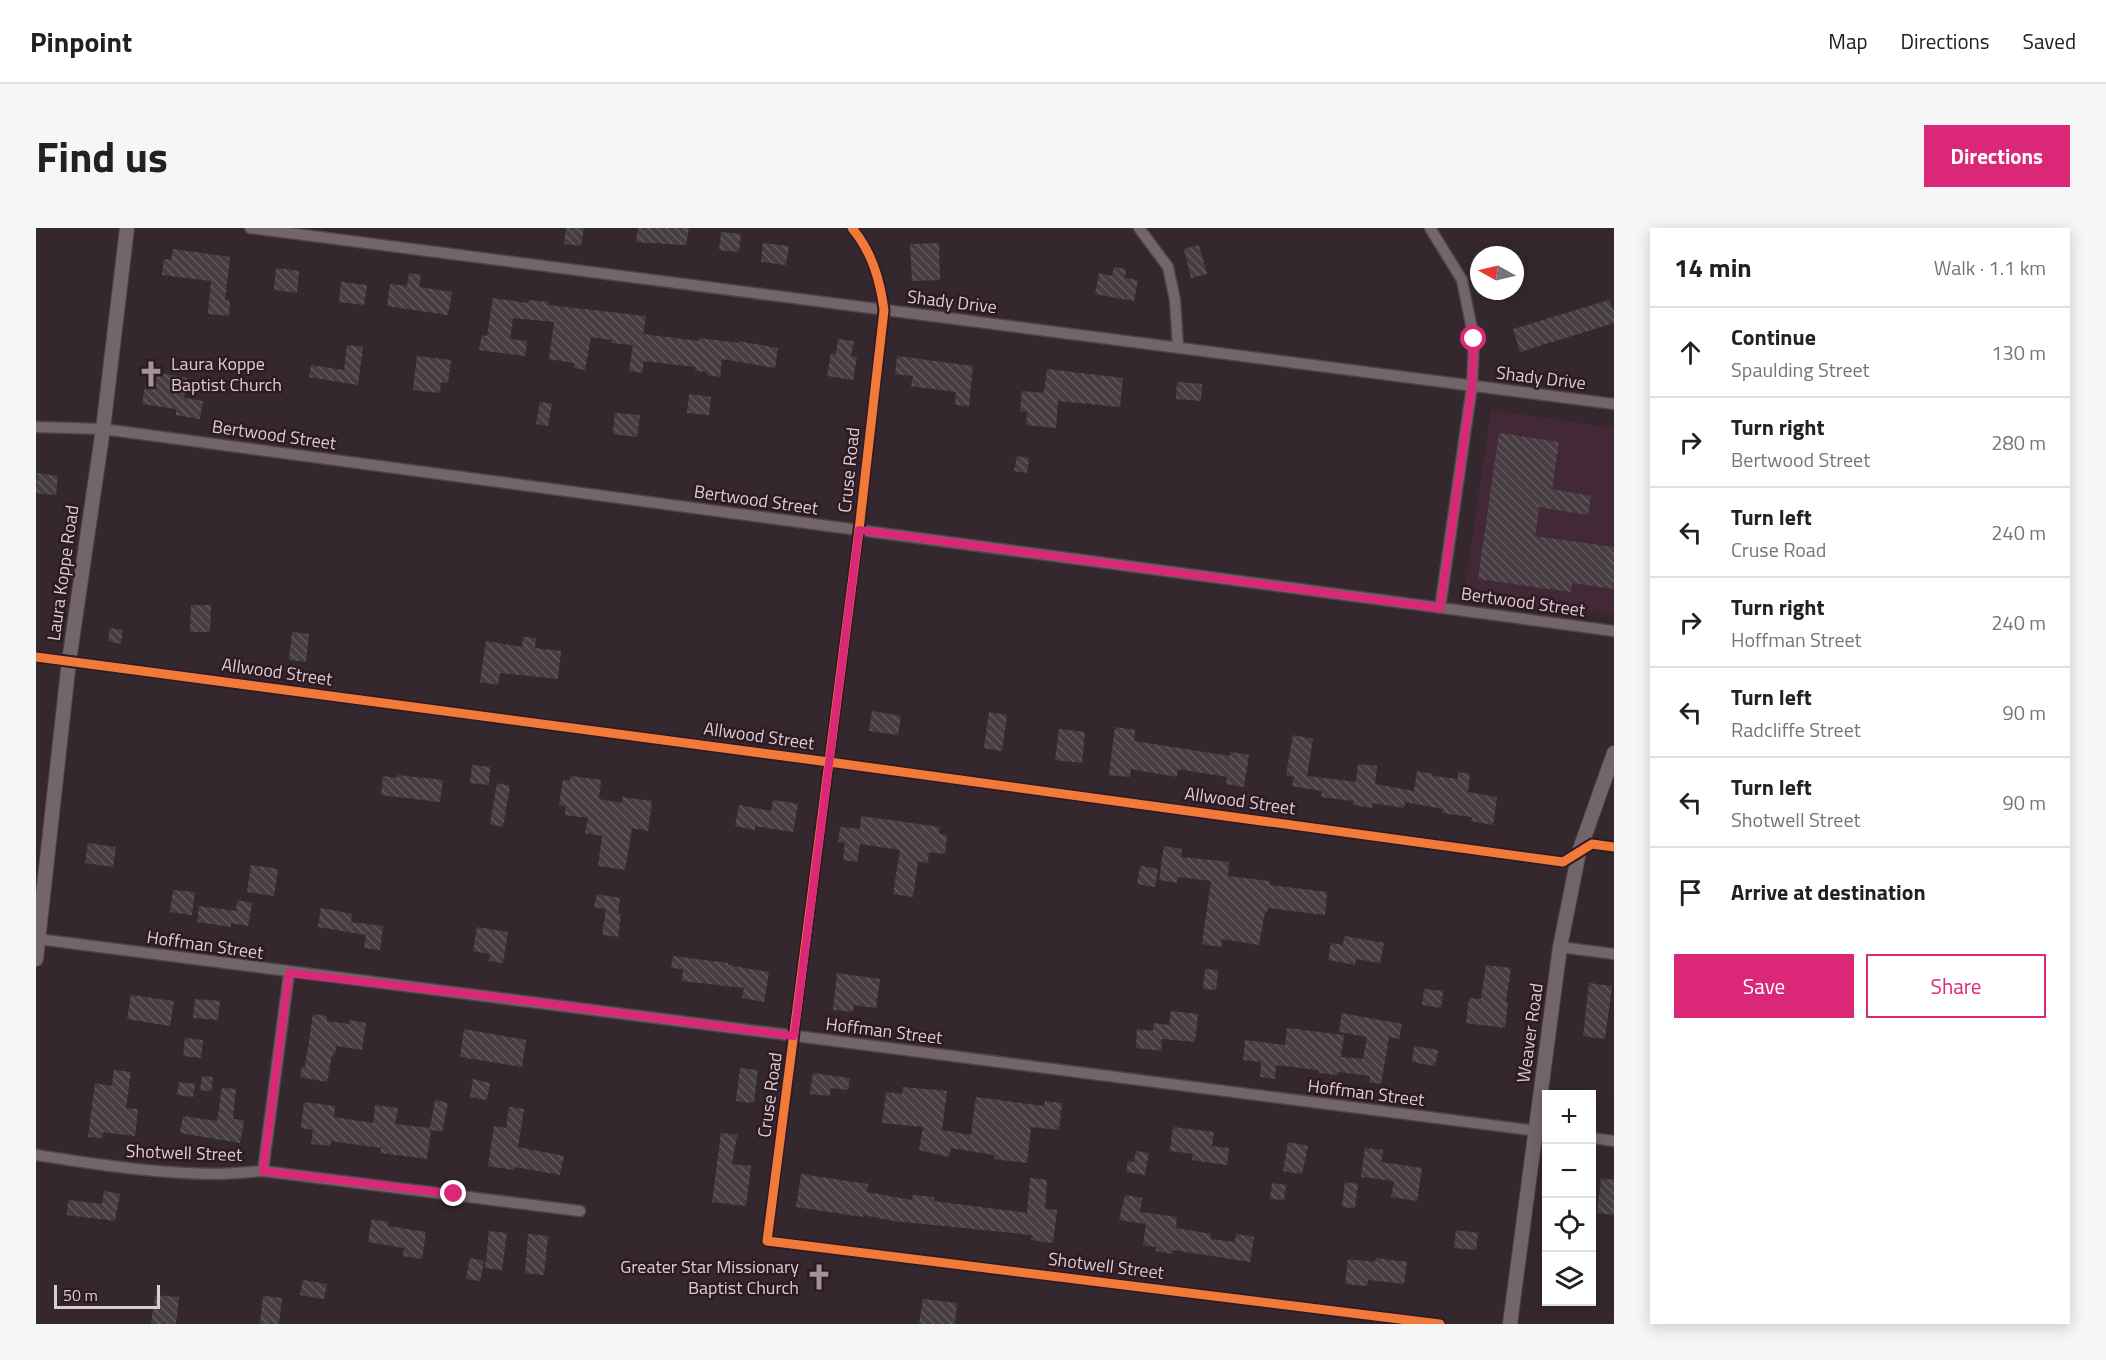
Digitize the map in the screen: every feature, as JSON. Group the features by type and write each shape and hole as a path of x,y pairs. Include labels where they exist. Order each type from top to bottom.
{"street":[{"name":"Laura Koppe Road","path":"36,959 42,853 103,429 127,228"},
{"name":"Shady Drive","path":"250,228 1614,404"},
{"name":"Cruse Road","path":"767,1241 859,530 884,310 880,283 868,252 852,228"},
{"path":"1139,228 1168,267 1175,300 1178,347"},
{"path":"1430,228 1462,280 1474,339 1472,386 1440,608"},
{"name":"Bertwood Street","path":"36,428 103,429 1614,631"},
{"name":"Allwood Street","path":"36,657 1563,862 1592,844 1614,847"},
{"name":"Weaver Road","path":"1510,1324 1541,1131 1560,947 1579,852 1614,753"},
{"name":"Hoffman Street","path":"38,939 289,973 488,996 1541,1131"},
{"path":"1560,947 1614,954"},
{"path":"263,1171 289,973"},
{"path":"1596,1139 1614,1141"},
{"name":"Shotwell Street","path":"36,1155 100,1165 156,1170 216,1174 263,1171 580,1211"},
{"name":"Shotwell Street","path":"767,1241 1440,1324"}],"shaded area":[{"path":"1491,410 1614,428 1614,614 1464,595"}],"building":[{"path":"566,228 584,228 581,246 564,244"},
{"path":"638,228 689,228 686,245 636,242"},
{"path":"721,232 741,234 739,252 719,250"},
{"path":"763,243 789,246 786,265 761,262"},
{"path":"939,243 940,280 912,281 910,244"},
{"path":"1199,245 1207,274 1191,278 1184,249"},
{"path":"173,249 230,257 225,300 230,301 229,316 208,314 211,281 162,275 164,259 171,260"},
{"path":"1114,267 1126,269 1125,278 1138,280 1134,301 1095,294 1099,273 1112,276"},
{"path":"276,268 299,271 297,293 274,290"},
{"path":"409,273 421,275 419,287 452,292 448,315 387,306 390,284 407,286"},
{"path":"341,282 367,285 364,305 339,302"},
{"path":"493,298 528,303 528,300 548,302 548,305 646,316 643,334 699,341 699,338 738,343 738,341 778,348 775,368 722,359 720,377 707,375 707,372 695,371 696,367 644,361 642,373 629,371 633,345 611,343 612,340 591,337 585,370 574,368 574,363 549,359 554,322 513,318 510,339 527,341 525,356 479,350 482,335 487,336"},
{"path":"1609,300 1614,311 1614,323 1520,352 1513,329"},
{"path":"838,339 854,341 851,356 857,357 853,380 827,376 831,353 836,354"},
{"path":"347,345 363,347 358,385 309,377 311,365 344,370"},
{"path":"417,356 451,360 448,383 441,382 440,393 413,390"},
{"path":"897,356 973,366 969,406 955,405 956,392 911,386 913,376 895,374"},
{"path":"1047,369 1123,378 1120,407 1058,401 1056,428 1026,425 1027,412 1020,411 1022,391 1044,393"},
{"path":"148,371 187,378 184,398 203,401 200,419 176,415 176,409 142,404"},
{"path":"1177,382 1202,384 1201,401 1176,399"},
{"path":"689,394 711,397 709,415 687,413"},
{"path":"540,402 552,404 548,426 536,424"},
{"path":"615,413 640,415 637,437 613,434"},
{"path":"1499,433 1559,442 1552,489 1591,496 1588,515 1539,507 1535,536 1614,547 1614,589 1572,583 1571,592 1478,579"},
{"path":"1017,456 1029,458 1027,473 1014,471"},
{"path":"37,473 58,476 56,495 36,493"},
{"path":"191,605 211,605 210,632 190,632"},
{"path":"110,628 123,630 121,644 108,641"},
{"path":"292,632 309,634 306,662 289,660"},
{"path":"523,637 536,638 535,648 561,651 558,679 500,673 498,685 480,682 486,641 522,647"},
{"path":"872,711 901,716 898,735 869,731"},
{"path":"989,712 1007,715 1002,751 984,748"},
{"path":"1115,727 1135,730 1134,741 1230,756 1231,752 1249,755 1244,787 1226,784 1227,777 1178,769 1177,777 1131,769 1130,777 1109,775"},
{"path":"1059,729 1085,732 1082,763 1055,760"},
{"path":"1293,735 1313,739 1307,776 1356,782 1358,764 1377,766 1375,784 1414,791 1417,771 1433,774 1432,776 1458,779 1458,772 1470,774 1468,792 1497,797 1493,825 1471,821 1472,817 1442,813 1443,809 1405,802 1404,808 1373,803 1372,808 1353,805 1353,801 1321,797 1322,791 1292,786 1294,777 1286,775"},
{"path":"472,765 490,767 489,785 470,783"},
{"path":"397,775 443,780 440,802 381,795 383,776 397,778"},
{"path":"571,776 601,780 599,799 622,803 622,797 652,801 648,831 632,828 625,870 598,866 602,836 585,833 588,818 565,815 566,806 559,805 563,780 570,781"},
{"path":"497,783 510,786 503,827 490,824"},
{"path":"773,800 798,804 793,832 755,826 755,830 735,826 739,805 771,811"},
{"path":"861,816 940,827 939,834 947,835 945,854 929,852 928,863 918,861 913,897 893,894 900,850 860,844 857,862 843,860 845,843 838,842 840,827 860,829"},
{"path":"88,843 116,847 113,867 85,863"},
{"path":"1164,846 1182,849 1181,857 1229,862 1228,876 1270,881 1270,885 1327,892 1325,915 1268,908 1265,912 1259,945 1222,939 1221,947 1202,944 1211,881 1178,877 1177,883 1159,880"},
{"path":"251,865 278,869 274,896 247,892"},
{"path":"1140,866 1158,869 1155,887 1137,884"},
{"path":"173,890 195,892 192,915 170,912"},
{"path":"597,894 620,898 618,914 621,914 618,937 602,935 606,909 594,907"},
{"path":"237,900 252,903 248,926 231,923 231,927 197,922 199,906 236,911"},
{"path":"321,908 352,914 351,922 383,926 380,950 364,948 366,935 318,927"},
{"path":"477,927 508,932 503,963 489,961 490,954 473,951"},
{"path":"1344,936 1384,943 1380,963 1356,959 1355,965 1328,960 1331,943 1343,945"},
{"path":"673,956 728,963 728,965 769,972 764,1002 742,998 744,988 682,981 683,969 671,968"},
{"path":"1486,965 1511,968 1505,1028 1466,1023 1469,998 1481,999"},
{"path":"1205,969 1218,970 1216,990 1203,989"},
{"path":"837,973 880,979 876,1008 854,1005 853,1012 833,1010"},
{"path":"1589,983 1612,986 1605,1039 1583,1036"},
{"path":"1424,989 1443,991 1441,1008 1422,1005"},
{"path":"131,995 174,1001 170,1026 127,1019"},
{"path":"195,999 220,1001 218,1020 193,1018"},
{"path":"1171,1011 1198,1014 1195,1042 1162,1039 1161,1051 1136,1048 1137,1029 1153,1031 1154,1023 1169,1025"},
{"path":"1342,1013 1402,1024 1399,1039 1389,1037 1381,1084 1369,1082 1370,1076 1338,1072 1338,1075 1319,1073 1319,1070 1276,1065 1275,1079 1260,1077 1261,1062 1243,1060 1245,1040 1285,1045 1287,1028 1344,1035 1341,1057 1363,1059 1367,1037 1339,1032"},
{"path":"313,1014 327,1016 327,1021 349,1024 349,1020 366,1023 362,1050 336,1046 327,1082 300,1077 302,1067 305,1067"},
{"path":"464,1029 526,1040 522,1067 460,1057"},
{"path":"185,1038 203,1040 201,1058 183,1056"},
{"path":"1414,1046 1438,1050 1435,1066 1412,1062"},
{"path":"740,1068 758,1070 754,1103 736,1101"},
{"path":"114,1070 131,1072 126,1108 138,1109 135,1136 103,1132 103,1138 88,1137 95,1083 112,1086"},
{"path":"813,1073 850,1078 848,1090 831,1088 830,1096 810,1094"},
{"path":"202,1076 213,1077 211,1091 200,1090"},
{"path":"473,1079 490,1083 487,1100 470,1097"},
{"path":"179,1082 195,1084 193,1097 177,1095"},
{"path":"903,1087 947,1091 942,1130 971,1135 976,1097 1044,1106 1045,1101 1062,1103 1059,1130 1031,1127 1027,1163 994,1159 994,1155 951,1148 949,1157 919,1150 923,1127 882,1123 886,1092 902,1094"},
{"path":"222,1088 236,1089 233,1119 244,1120 240,1143 180,1133 183,1116 217,1121"},
{"path":"435,1100 448,1103 442,1132 431,1130 427,1159 380,1153 381,1148 331,1141 330,1146 311,1144 313,1130 301,1128 304,1102 335,1106 334,1117 373,1123 375,1105 398,1108 395,1124 430,1128"},
{"path":"509,1107 524,1109 518,1147 564,1156 560,1175 515,1167 514,1170 488,1166 494,1126 506,1128"},
{"path":"1173,1127 1214,1132 1212,1146 1229,1148 1227,1165 1192,1160 1193,1154 1170,1151"},
{"path":"721,1133 737,1135 732,1164 751,1166 746,1206 712,1202"},
{"path":"1288,1142 1308,1146 1302,1174 1283,1171"},
{"path":"1365,1148 1383,1150 1381,1162 1422,1168 1417,1201 1391,1197 1394,1181 1361,1177"},
{"path":"1136,1151 1149,1153 1145,1175 1126,1172 1128,1161 1134,1162"},
{"path":"801,1174 868,1184 867,1192 912,1200 913,1195 934,1197 934,1201 1027,1213 1030,1178 1047,1180 1045,1209 1057,1210 1053,1243 1031,1240 1032,1235 894,1221 796,1207"},
{"path":"1601,1178 1614,1180 1614,1215 1597,1213"},
{"path":"1345,1182 1358,1184 1355,1208 1342,1207"},
{"path":"1272,1183 1286,1185 1284,1200 1270,1199"},
{"path":"104,1191 120,1194 115,1221 67,1215 68,1200 102,1204"},
{"path":"1125,1195 1142,1198 1140,1212 1177,1217 1176,1228 1211,1234 1210,1239 1235,1242 1236,1234 1254,1237 1250,1262 1173,1250 1173,1254 1156,1251 1156,1247 1143,1245 1146,1224 1119,1220"},
{"path":"372,1219 388,1222 388,1226 426,1232 422,1259 403,1256 404,1248 368,1242"},
{"path":"1456,1230 1478,1233 1476,1250 1454,1248"},
{"path":"489,1231 507,1233 502,1270 485,1268"},
{"path":"528,1234 548,1236 544,1275 525,1273"},
{"path":"470,1258 484,1261 480,1281 466,1279"},
{"path":"1376,1258 1407,1262 1404,1284 1368,1280 1367,1286 1345,1284 1348,1259 1375,1262"},
{"path":"303,1280 327,1284 324,1299 300,1295"},
{"path":"155,1295 179,1297 176,1324 151,1324"},
{"path":"263,1296 282,1298 279,1324 260,1324"},
{"path":"923,1299 957,1303 955,1324 919,1324"}],"cycle path":[{"path":"852,228 865,247 874,267 884,310 859,530 767,1241 1440,1324"},
{"path":"36,657 1563,862 1592,844 1614,847"}],"place":[{"name":"Laura Koppe Baptist Church","path":"151,374"},
{"name":"Greater Star Missionary Baptist Church","path":"819,1277"}],"route":[{"path":"454,1194 263,1171 289,973 488,996 794,1036 859,530 1440,608 1472,386 1474,339"}]}
